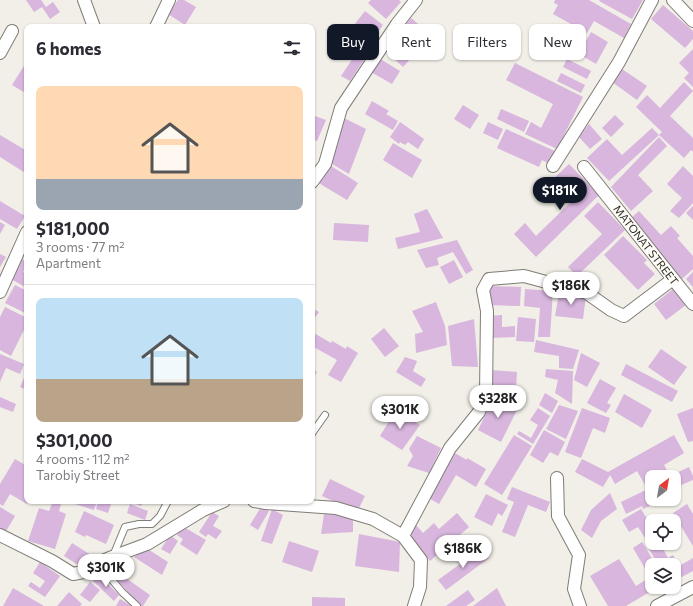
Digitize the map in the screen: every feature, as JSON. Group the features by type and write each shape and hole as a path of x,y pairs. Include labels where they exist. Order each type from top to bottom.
{"street":[{"path":"84,0 93,24"},
{"path":"157,24 169,0"},
{"path":"315,178 325,164 341,108 397,24 416,0"},
{"path":"553,166 619,62 652,0"},
{"path":"673,0 693,21"},
{"path":"0,53 12,31"},
{"name":"MATONAT STREET","path":"584,167 693,304"},
{"path":"0,292 24,239"},
{"path":"403,536 450,448 478,412 486,394 487,311 483,290 489,279 524,276 587,293 611,310 624,316 673,279"},
{"path":"557,478 558,516 580,555 574,589 580,606"},
{"path":"0,535 52,561 73,574 89,571 98,563 147,544 203,510 217,504"},
{"path":"308,504 336,508 374,519 403,536 421,560 420,587 414,606"},
{"path":"657,606 693,587"}],"lane":[{"path":"315,429 325,415"},
{"path":"112,557 125,528 139,524 152,524 160,516 166,504"},
{"path":"98,563 122,592 137,606"}],"building":[{"path":"26,0 41,0 46,7 53,2 60,12 50,19 42,7 34,12"},
{"path":"178,0 184,0 196,7 186,24 168,14"},
{"path":"371,0 399,0 401,2 386,19 368,3"},
{"path":"555,0 589,0 631,24 624,38 594,21 587,33 586,24 571,24 553,14 558,5 554,3"},
{"path":"643,0 632,19 599,1"},
{"path":"663,5 693,31 693,39 685,48 651,19"},
{"path":"365,11 383,25 379,31 379,24 355,24"},
{"path":"411,18 418,24 406,24"},
{"path":"591,32 608,42 596,64 586,58 586,41"},
{"path":"693,49 693,87 684,78 689,73 679,63"},
{"path":"379,58 400,71 392,84 371,72"},
{"path":"352,60 364,60 350,81 341,76"},
{"path":"395,60 409,60 403,67"},
{"path":"566,60 569,60 591,71 587,79 563,67"},
{"path":"515,63 583,97 557,149 525,134 531,122 541,128 553,104 506,80"},
{"path":"24,66 24,92 12,85"},
{"path":"622,69 647,86 637,100 612,82"},
{"path":"561,73 585,85 581,93 557,81"},
{"path":"684,82 693,91 670,116 693,138 693,152 691,150 684,158 659,135 662,132 636,107 647,95 660,108"},
{"path":"372,101 389,111 386,114 398,121 393,130 365,114"},
{"path":"463,105 479,115 470,129 454,119"},
{"path":"501,109 529,121 524,132 497,119"},
{"path":"615,115 624,124 611,137 602,128"},
{"path":"315,116 326,120 317,141 315,140"},
{"path":"344,118 366,129 349,174 327,161"},
{"path":"400,122 424,139 418,149 408,142 405,145 400,142 399,144 390,137"},
{"path":"488,122 503,129 498,140 483,133"},
{"path":"589,124 602,139 590,149 579,137"},
{"path":"652,128 659,135 609,181 587,158 607,139 622,155"},
{"path":"506,129 557,152 551,165 542,160 539,167 497,148"},
{"path":"0,135 24,149 24,172 0,157"},
{"path":"659,137 667,146 638,175 653,191 631,211 611,187"},
{"path":"393,143 422,160 412,178 383,160"},
{"path":"328,164 358,183 347,200 317,182"},
{"path":"569,164 599,195 536,257 514,234 525,223 536,236 576,197 562,184 557,189 550,182"},
{"path":"683,166 693,176 693,203 679,218 670,211 682,198 667,184"},
{"path":"0,201 24,215 17,229 0,219"},
{"path":"598,202 625,230 577,276 568,267 602,234 584,216"},
{"path":"693,206 693,220 686,213"},
{"path":"427,209 443,238 398,249 395,238 420,232 414,214"},
{"path":"639,211 661,235 671,226 680,236 677,238 693,256 693,269 682,279 629,220"},
{"path":"0,222 5,225 0,234"},
{"path":"334,223 369,225 368,242 333,240"},
{"path":"623,236 647,260 644,263 655,274 638,290 604,255"},
{"path":"457,240 473,270 466,274 453,252 437,258 439,265 426,268 417,250"},
{"path":"0,254 6,257 0,267"},
{"path":"20,258 24,260 24,286 9,278"},
{"path":"454,260 463,277 449,284 440,267"},
{"path":"693,272 693,287 686,279"},
{"path":"15,285 24,290 24,312 5,303"},
{"path":"488,286 521,287 520,306 487,305"},
{"path":"525,289 553,291 550,337 538,337 540,308 524,306"},
{"path":"673,289 686,305 666,320 654,304"},
{"path":"559,294 586,296 583,319 555,316"},
{"path":"436,302 445,326 447,345 416,353 415,334 423,332 412,311"},
{"path":"5,307 24,316 24,330 11,356 0,350 0,317"},
{"path":"315,310 319,312 315,318"},
{"path":"502,315 502,327 515,326 515,337 489,338 488,316"},
{"path":"518,317 536,319 534,342 516,341"},
{"path":"474,319 478,367 452,366 448,326"},
{"path":"384,328 399,346 385,357 371,339"},
{"path":"315,334 331,343 332,341 346,349 347,346 358,353 341,382 328,375 337,360 315,348"},
{"path":"536,340 579,350 573,369 559,368 559,356 534,352"},
{"path":"661,349 687,367 674,385 648,367"},
{"path":"581,353 600,363 587,387 574,380"},
{"path":"0,354 24,364 20,374 6,368 0,382"},
{"path":"405,357 417,361 413,371 426,379 421,387 396,372"},
{"path":"626,364 678,391 672,402 621,375"},
{"path":"546,369 573,371 572,404 555,393 558,380 545,377"},
{"path":"491,370 517,372 516,388 490,385"},
{"path":"24,378 24,389 20,387"},
{"path":"600,379 616,388 607,403 611,405 606,413 587,403"},
{"path":"545,393 558,401 552,413 539,405"},
{"path":"624,394 652,410 642,428 615,412"},
{"path":"495,396 518,408 501,442 478,430"},
{"path":"0,397 16,404 13,412 0,407"},
{"path":"559,405 578,411 566,439 546,429"},
{"path":"538,408 550,416 533,444 517,434 519,431 531,438 538,425 530,420"},
{"path":"582,408 610,418 605,433 593,428 581,458 565,452"},
{"path":"693,408 693,441 688,442 677,414"},
{"path":"396,410 420,425 402,450 380,436"},
{"path":"544,430 565,442 558,456 550,452 543,463 530,455"},
{"path":"514,435 532,446 502,495 484,484"},
{"path":"674,435 684,453 664,465 667,470 645,470 645,485 637,471 615,484 610,475 603,487 575,472 582,459 608,472"},
{"path":"417,436 441,448 429,473 407,466 413,456 409,449"},
{"path":"453,452 486,469 476,487 456,475 439,504 427,497"},
{"path":"15,459 24,464 24,502 10,494 3,506 0,504 0,484"},
{"path":"689,467 693,480 681,485 681,471"},
{"path":"330,479 365,496 357,512 322,496"},
{"path":"512,487 550,502 546,512 528,505 515,537 502,532 514,502 507,499"},
{"path":"645,490 645,506 650,506 643,509 642,506 626,514 621,502"},
{"path":"610,493 617,509 601,521 592,538 581,530 591,510"},
{"path":"486,494 508,505 502,516 498,513 492,526 474,517"},
{"path":"52,504 61,504 59,511 66,514 55,549 28,541 39,508 49,511"},
{"path":"75,504 96,504 94,510"},
{"path":"97,504 111,504 108,513 96,509"},
{"path":"130,504 148,511 145,520 127,513"},
{"path":"687,504 693,514 693,546 681,526 681,514 673,513"},
{"path":"0,507 15,516 5,533 0,530"},
{"path":"261,507 269,511 258,530 250,525"},
{"path":"272,509 283,515 272,544 261,541"},
{"path":"641,509 645,516 645,538 638,527 629,532 622,520"},
{"path":"84,511 114,525 106,544 75,532"},
{"path":"212,512 219,516 213,526 222,531 216,539 208,534 206,537 199,532"},
{"path":"457,513 469,527 430,561 407,534 416,525 423,533 434,523 439,529"},
{"path":"324,514 353,516 353,532 321,534"},
{"path":"182,526 206,540 197,555 180,544 183,539 177,535"},
{"path":"359,534 400,542 399,572 355,566"},
{"path":"170,535 178,541 170,554 161,549"},
{"path":"289,541 319,551 312,572 282,562"},
{"path":"642,542 645,550 647,550 652,558 645,558 645,568 633,548"},
{"path":"72,543 91,555 83,568 64,556"},
{"path":"146,548 168,562 162,575 134,557"},
{"path":"482,549 489,558 446,590 438,580 460,564 458,562 467,555 470,558"},
{"path":"650,550 664,550 668,558 654,558"},
{"path":"693,558 693,571 681,577 681,565"},
{"path":"619,559 636,586 645,580 645,594 646,594 626,606 608,606 590,576"},
{"path":"40,562 60,576 45,597 28,586 31,582 40,588 45,581 33,573"},
{"path":"98,574 119,595 114,601 93,581"},
{"path":"120,574 150,595 143,606 141,606 117,580"},
{"path":"90,582 100,590 90,602 80,595"},
{"path":"13,588 44,606 3,606"},
{"path":"497,588 506,606 473,606"},
{"path":"468,590 475,600 466,606 446,606"},
{"path":"69,592 82,604 80,606 57,606"},
{"path":"312,597 345,598 345,606 312,606"},
{"path":"120,599 132,606 116,606"}]}
